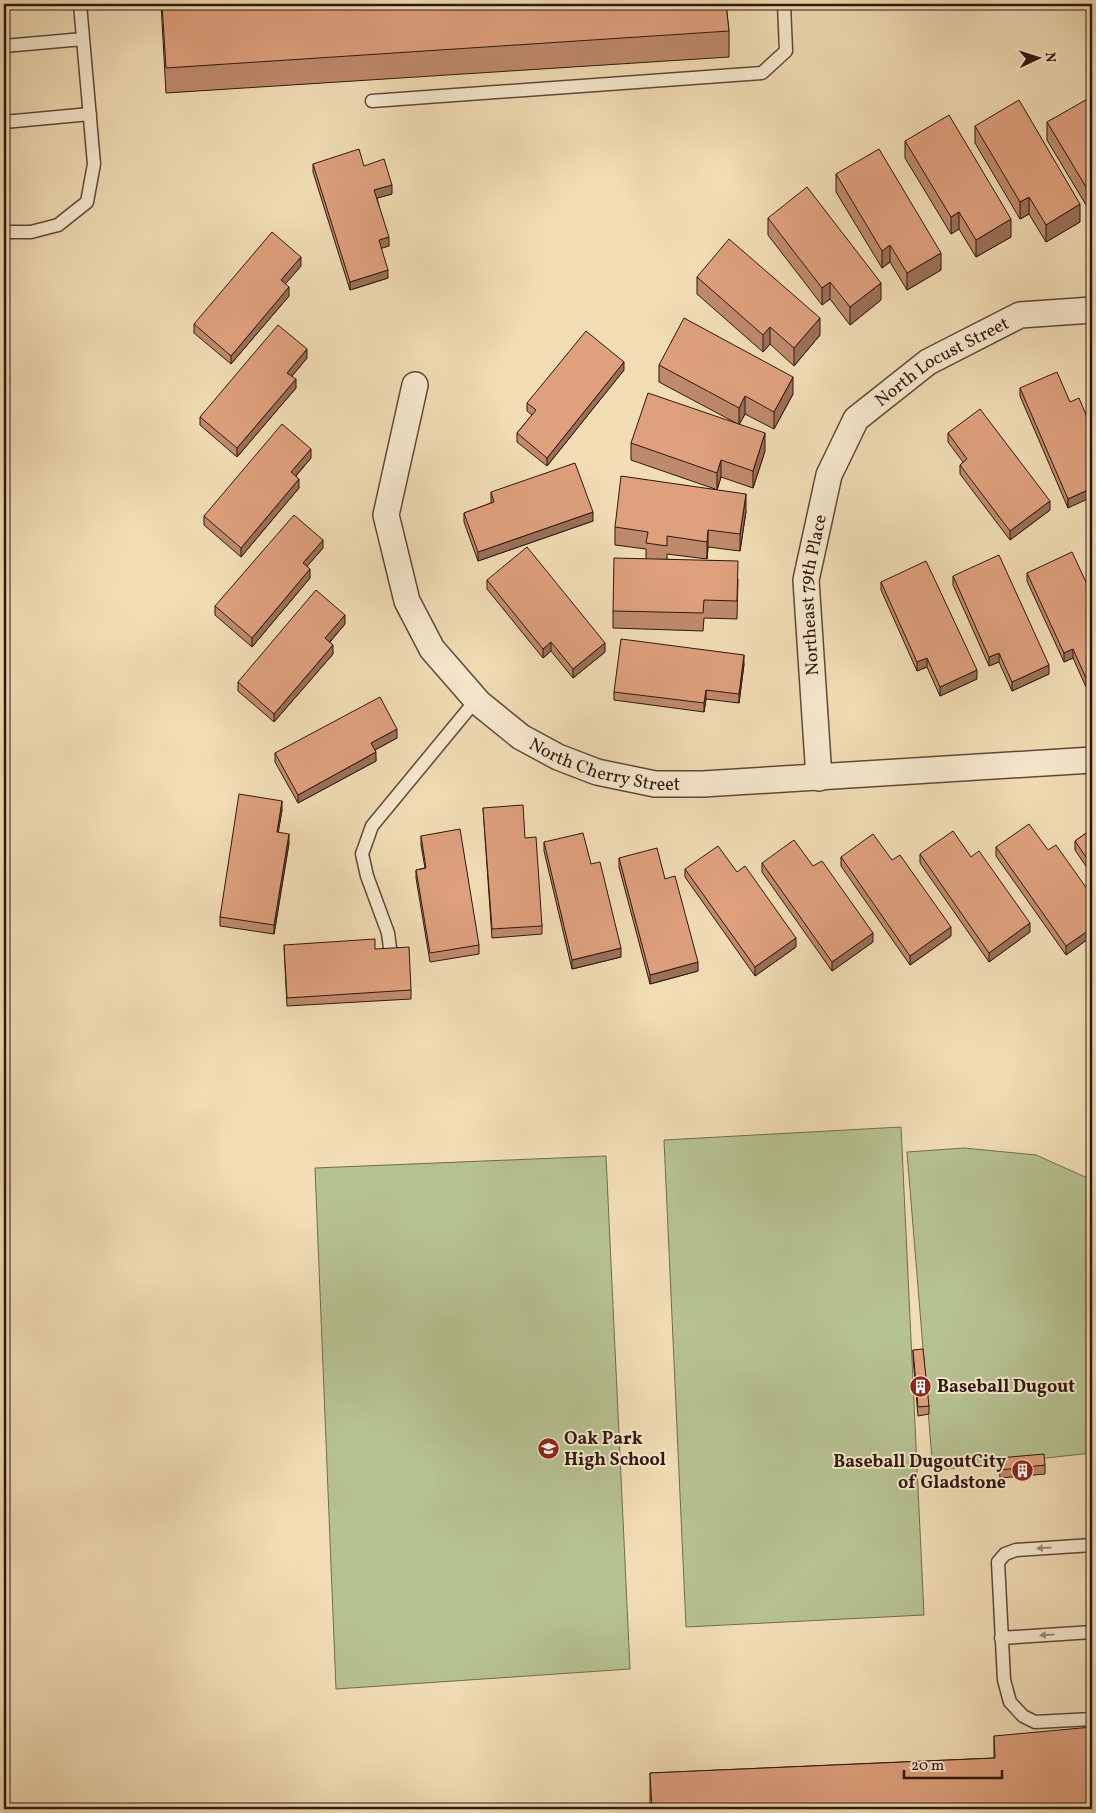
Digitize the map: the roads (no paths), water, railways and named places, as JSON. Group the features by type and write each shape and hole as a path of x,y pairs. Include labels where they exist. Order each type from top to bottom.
{"street":[{"name":"North Locust Street","path":"856,419 928,362 1020,315 1092,310"},
{"name":"North Cherry Street","path":"415,384 386,515 407,601 432,649 476,700 521,737 558,757 597,772 655,784 703,784 819,778 1092,760"},
{"name":"Northeast 79th Place","path":"819,778 806,580 829,475 856,419"}],"lane":[{"path":"4,232 31,232 58,225 87,202 94,164 80,4"},
{"path":"372,101 762,73 786,51 784,4"},
{"path":"4,46 83,39"},
{"path":"4,122 90,114"},
{"path":"390,948 388,933 367,876 362,854 372,826 476,700"},
{"path":"1092,1545 1016,1550 1005,1554 998,1562 1004,1680 1010,1702 1022,1716 1036,1722 1092,1719"},
{"path":"1001,1638 1092,1632"}],"place":[{"name":"Baseball Dugout","path":"921,1386"},
{"name":"Oak Park High School","path":"548,1448"},
{"name":"Baseball DugoutCity of Gladstone","path":"1022,1471"}]}
